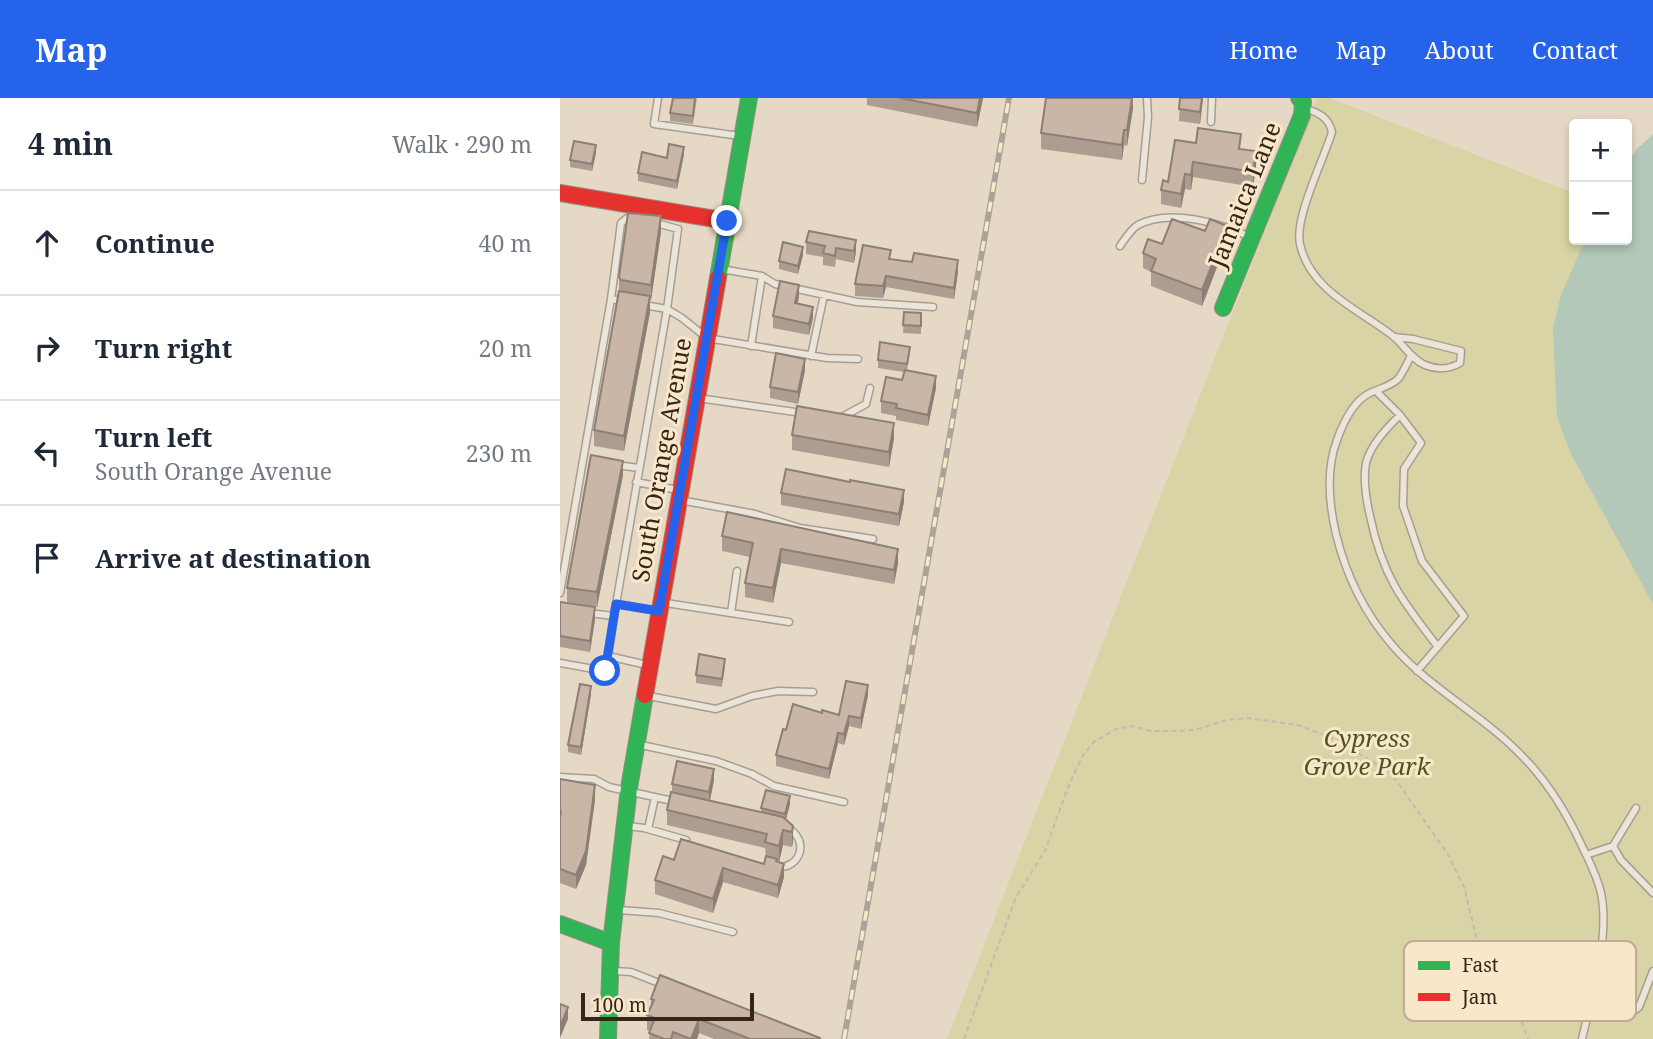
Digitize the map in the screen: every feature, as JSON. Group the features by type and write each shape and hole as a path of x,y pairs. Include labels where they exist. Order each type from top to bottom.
{"main road":[{"name":"South Orange Avenue","path":"608,1039 609,971 623,825 749,98"},
{"name":"Jamaica Lane","path":"1223,308 1302,115 1301,103"},
{"path":"560,193 727,221"},
{"path":"560,924 611,943"}],"lane":[{"path":"658,98 654,124 742,136"},
{"path":"1142,180 1148,117 1147,98"},
{"path":"1211,122 1212,98"},
{"path":"1301,103 1324,117 1331,124 1332,132 1306,204 1300,229 1299,244 1306,263 1335,296 1394,337 1411,356 1424,365 1452,368 1460,363 1461,351 1394,337"},
{"path":"560,593 611,299 621,223 627,218 669,225 678,229 667,309 605,671 560,663"},
{"path":"1120,246 1137,226 1157,220 1192,218 1212,222 1252,238"},
{"path":"719,269 762,276 775,284 857,302 933,307"},
{"path":"751,346 762,276"},
{"path":"811,356 824,295"},
{"path":"611,299 667,309 682,317 707,338 811,356 858,359"},
{"path":"1411,356 1397,380 1366,395 1352,409 1335,444 1330,467 1333,520 1342,556 1354,587 1393,646 1417,671 1521,755 1544,780 1570,820 1600,892 1603,911 1601,941"},
{"path":"827,417 839,419 855,412 866,404 870,388"},
{"path":"1376,391 1400,415 1421,443 1404,469 1403,506 1422,561 1464,616 1417,671"},
{"path":"696,398 814,415"},
{"path":"1400,415 1379,437 1366,461 1365,492 1375,540 1386,572 1401,600 1438,648"},
{"path":"583,460 594,462"},
{"path":"605,463 639,468"},
{"path":"636,482 800,528 873,539"},
{"path":"731,613 737,571"},
{"path":"616,604 731,613 789,622"},
{"path":"578,611 614,616"},
{"path":"608,656 649,666"},
{"path":"644,695 716,709 752,696 779,691 813,692"},
{"path":"636,743 716,761 752,774 774,786 844,802"},
{"path":"560,777 594,779 609,787 686,804"},
{"path":"648,830 655,797"},
{"path":"1586,855 1613,846 1636,808"},
{"path":"623,825 697,844"},
{"path":"768,865 780,868 790,866 796,861 800,838 796,832 785,827"},
{"path":"1613,846 1621,860 1653,893"},
{"path":"614,910 659,913 733,932"},
{"path":"609,971 631,972 669,987"},
{"path":"1636,1010 1653,971"},
{"path":"1582,1039 1586,1021"}],"path":[{"path":"964,1039 1016,897 1045,851 1083,755 1094,741 1115,729 1133,726 1152,731 1185,731 1227,720 1248,718 1298,725 1339,741 1391,773 1447,853 1464,887 1477,941"},
{"path":"1521,1021 1528,1039"}],"green space":[{"name":"Cypress Grove Park","path":"1317,98 1330,98 1569,191 1569,245 1632,245 1632,237 1653,224 1653,1039 947,1039"}],"shaded area":[{"path":"1653,134 1653,604 1571,454 1557,417 1553,328 1561,295 1583,245 1632,245 1632,156"}],"building":[{"path":"673,98 695,98 693,116 670,113"},
{"path":"900,98 980,98 977,113"},
{"path":"1046,98 1132,98 1122,145 1041,133"},
{"path":"1180,98 1202,98 1200,112 1179,109"},
{"path":"1198,128 1241,134 1239,149 1256,151 1253,172 1193,162 1191,175 1185,174 1181,194 1161,190 1163,180 1168,182 1175,140 1196,143"},
{"path":"574,141 596,145 592,164 570,160"},
{"path":"669,144 684,147 677,181 638,173 642,152 667,158"},
{"path":"628,213 661,216 651,285 621,280 619,277"},
{"path":"1172,219 1205,231 1210,219 1227,226 1202,290 1151,271 1156,259 1143,253 1148,239 1162,244"},
{"path":"809,231 856,240 854,251 836,248 835,256 823,253 825,246 806,242"},
{"path":"783,242 803,247 798,266 779,261"},
{"path":"863,245 891,250 889,259 912,262 914,253 958,260 954,288 886,276 883,286 855,284"},
{"path":"780,281 799,285 795,303 813,307 809,324 773,316"},
{"path":"619,291 650,296 624,436 594,430"},
{"path":"904,312 921,313 921,326 903,325"},
{"path":"880,342 910,347 907,364 878,360"},
{"path":"776,353 805,359 798,392 770,387"},
{"path":"905,370 936,376 928,415 896,408 897,404 881,401 886,377 902,380"},
{"path":"797,406 894,423 889,452 792,435"},
{"path":"591,455 623,461 597,592 567,588"},
{"path":"786,469 904,490 899,514 781,493"},
{"path":"727,512 898,549 894,570 781,549 773,588 745,583 753,543 722,536"},
{"path":"560,602 595,607 590,641 560,636"},
{"path":"699,654 725,659 722,679 696,675"},
{"path":"846,681 868,685 861,718 849,716 844,734 838,733 829,769 776,755 793,704 839,715"},
{"path":"580,684 591,686 581,747 568,745"},
{"path":"677,761 714,769 709,792 672,784"},
{"path":"560,779 595,785 586,851 576,875 560,869"},
{"path":"766,790 790,796 785,814 761,808"},
{"path":"671,792 783,817 793,826 792,832 783,830 779,846 765,842 767,834 667,810"},
{"path":"681,839 764,864 766,856 777,859 776,861 784,864 778,885 723,868 713,899 655,880 663,856 674,860"},
{"path":"660,975 820,1039 750,1039 699,1019 691,1039 673,1032 671,1039 649,1033 655,1018 647,1015"},
{"path":"560,1004 568,1007 560,1027"}],"railway":[{"path":"844,1039 1009,98"}],"traffic: fast":[{"path":"718,278 749,98"},
{"path":"1223,308 1302,115 1303,102 1299,98"},
{"path":"608,1039 611,943 629,788 645,695"},
{"path":"560,924 611,943"}],"traffic: jam":[{"path":"560,193 727,221"},
{"path":"645,695 718,278"}],"route":[{"path":"605,671 616,604 659,611 727,221"}]}
